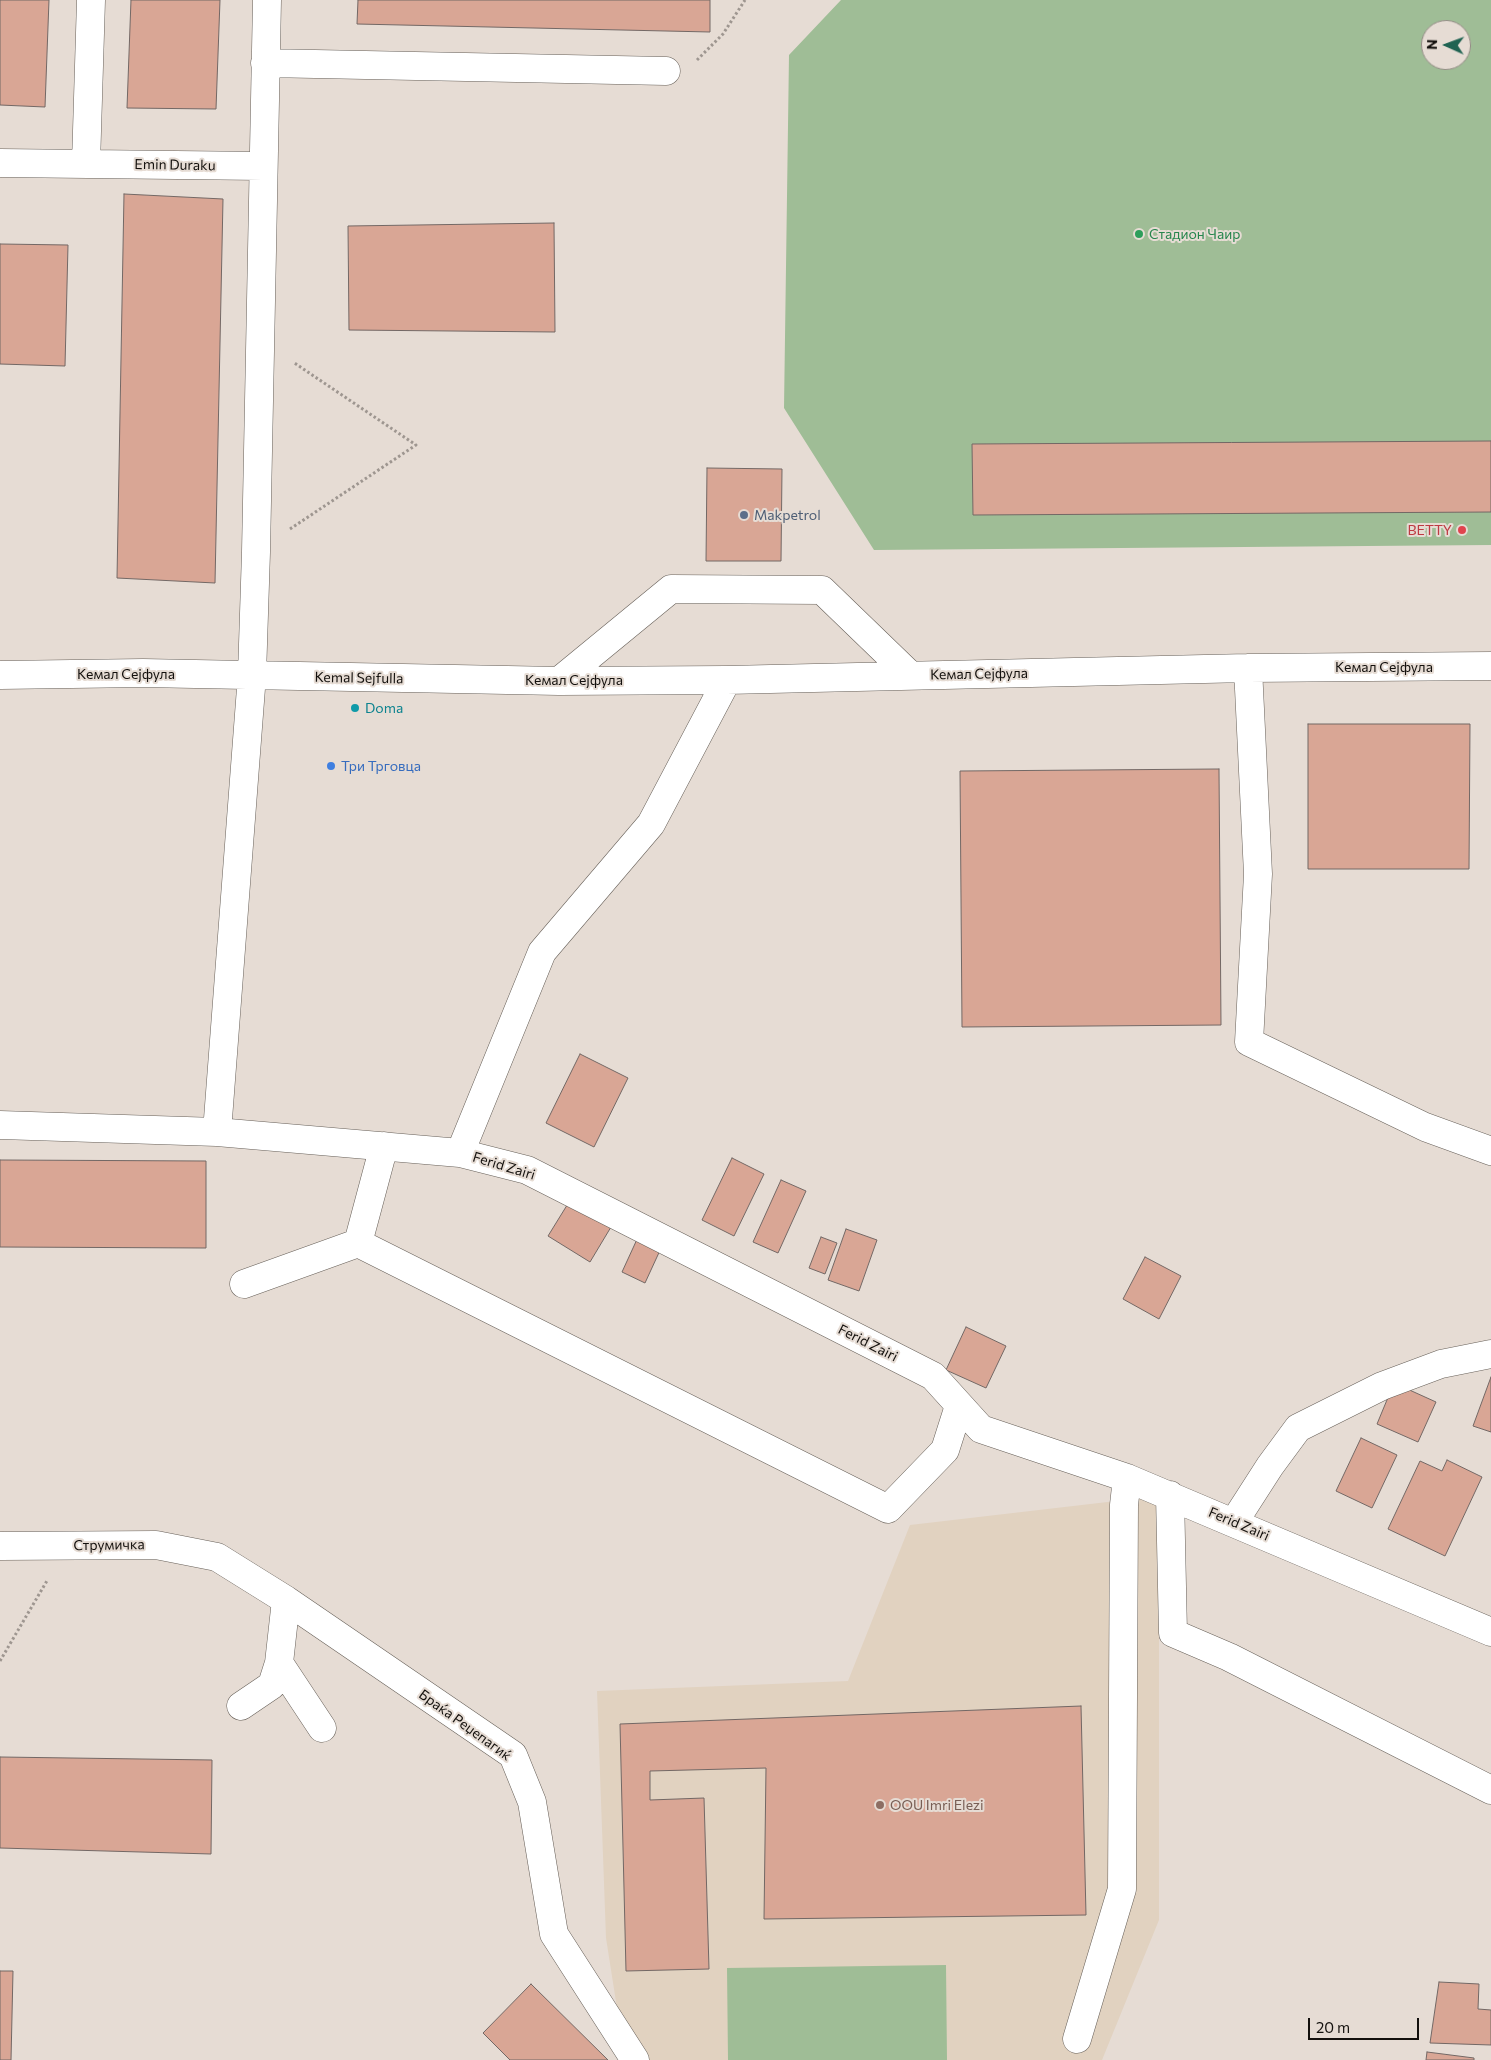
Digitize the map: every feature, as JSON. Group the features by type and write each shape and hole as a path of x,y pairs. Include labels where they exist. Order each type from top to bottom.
{"street":[{"path":"86,164 91,0"},
{"path":"218,1132 252,675 267,0"},
{"path":"265,63 666,71"},
{"name":"Emin Duraku","path":"0,163 263,166"},
{"path":"559,681 671,589 822,590 910,675"},
{"name":"Кемал Сејфула","path":"467,679 559,681 727,680 1248,668 1491,666"},
{"path":"1248,668 1258,874 1249,1042 1425,1127 1491,1151"},
{"name":"Кемал Сејфула","path":"0,675 143,672 252,675"},
{"name":"Kemal Sejfulla","path":"252,675 467,679"},
{"path":"460,1153 542,952 650,824 727,680"},
{"name":"Ferid Zairi","path":"0,1125 218,1132 384,1146 460,1153 527,1170 933,1376 981,1429 1127,1478 1170,1495 1491,1632"},
{"path":"358,1243 384,1146"},
{"path":"244,1284 358,1243 888,1509 945,1450 959,1406"},
{"path":"1234,1522 1270,1466 1298,1428 1382,1386 1441,1364 1491,1354"},
{"path":"1077,2039 1122,1889 1124,1505 1127,1478"},
{"path":"1170,1495 1173,1634 1229,1657 1491,1790"},
{"name":"Струмичка","path":"0,1546 156,1544 217,1557"},
{"name":"Браќа Реџепагиќ","path":"217,1557 286,1600 513,1756 532,1802 554,1934 635,2060"},
{"path":"241,1706 272,1685 279,1663 286,1600"},
{"path":"279,1663 322,1728"}],"path":[{"path":"666,71 700,59 723,34 745,0"},
{"path":"256,552 416,445 260,340"},
{"path":"0,1661 67,1546"}],"shaded area":[{"name":"OOU Imri Elezi","path":"1159,1496 1159,1920 1102,2060 643,2060 619,2021 606,1938 597,1691 848,1681 910,1525"}],"green space":[{"name":"Стадион Чаир","path":"841,0 1491,0 1491,545 874,550 784,408 789,55"},
{"path":"946,1965 947,2060 728,2060 727,1968"}],"building":[{"path":"0,0 49,0 45,107 0,105"},
{"path":"131,0 220,0 216,109 127,108"},
{"path":"358,0 710,0 710,32 357,24"},
{"path":"124,194 223,199 215,583 117,578"},
{"path":"554,223 555,332 349,330 348,226"},
{"path":"0,244 68,245 65,366 0,364"},
{"path":"1491,441 1491,512 973,515 972,444"},
{"name":"Makpetrol","path":"707,468 782,469 781,561 706,561"},
{"path":"1308,724 1470,724 1469,869 1308,869"},
{"path":"1219,769 1221,1025 962,1027 960,771"},
{"path":"580,1054 628,1078 594,1147 546,1123"},
{"path":"732,1158 764,1174 734,1236 702,1220"},
{"path":"0,1160 206,1161 206,1248 0,1247"},
{"path":"781,1180 806,1191 778,1253 753,1242"},
{"path":"569,1202 611,1227 590,1262 548,1236"},
{"path":"846,1229 877,1240 859,1291 828,1280"},
{"path":"639,1235 662,1246 645,1283 622,1272"},
{"path":"821,1237 837,1243 825,1274 809,1268"},
{"path":"1145,1257 1181,1276 1159,1319 1123,1299"},
{"path":"966,1327 1006,1346 986,1388 946,1370"},
{"path":"1491,1377 1491,1432 1473,1426"},
{"path":"1394,1383 1436,1402 1418,1442 1377,1424"},
{"path":"1361,1438 1397,1455 1372,1508 1336,1491"},
{"path":"1447,1460 1482,1477 1445,1556 1388,1529 1420,1461 1442,1471"},
{"path":"1081,1706 1086,1915 764,1919 766,1768 650,1771 650,1800 704,1798 709,1969 626,1971 620,1724"},
{"path":"0,1757 212,1760 211,1854 0,1848"},
{"path":"0,1971 13,1971 11,2060 0,2060"},
{"path":"1439,1982 1479,1984 1478,2009 1491,2010 1491,2045 1430,2043"},
{"path":"531,1984 608,2060 510,2060 483,2033"},
{"path":"1427,2052 1474,2058 1474,2060 1426,2060"}],"place":[{"name":"Стадион Чаир","path":"1139,234"},
{"name":"Makpetrol","path":"744,515"},
{"name":"BETTY","path":"1462,530"},
{"name":"Doma","path":"355,708"},
{"name":"Три Трговца","path":"331,766"},
{"name":"OOU Imri Elezi","path":"880,1805"}]}
